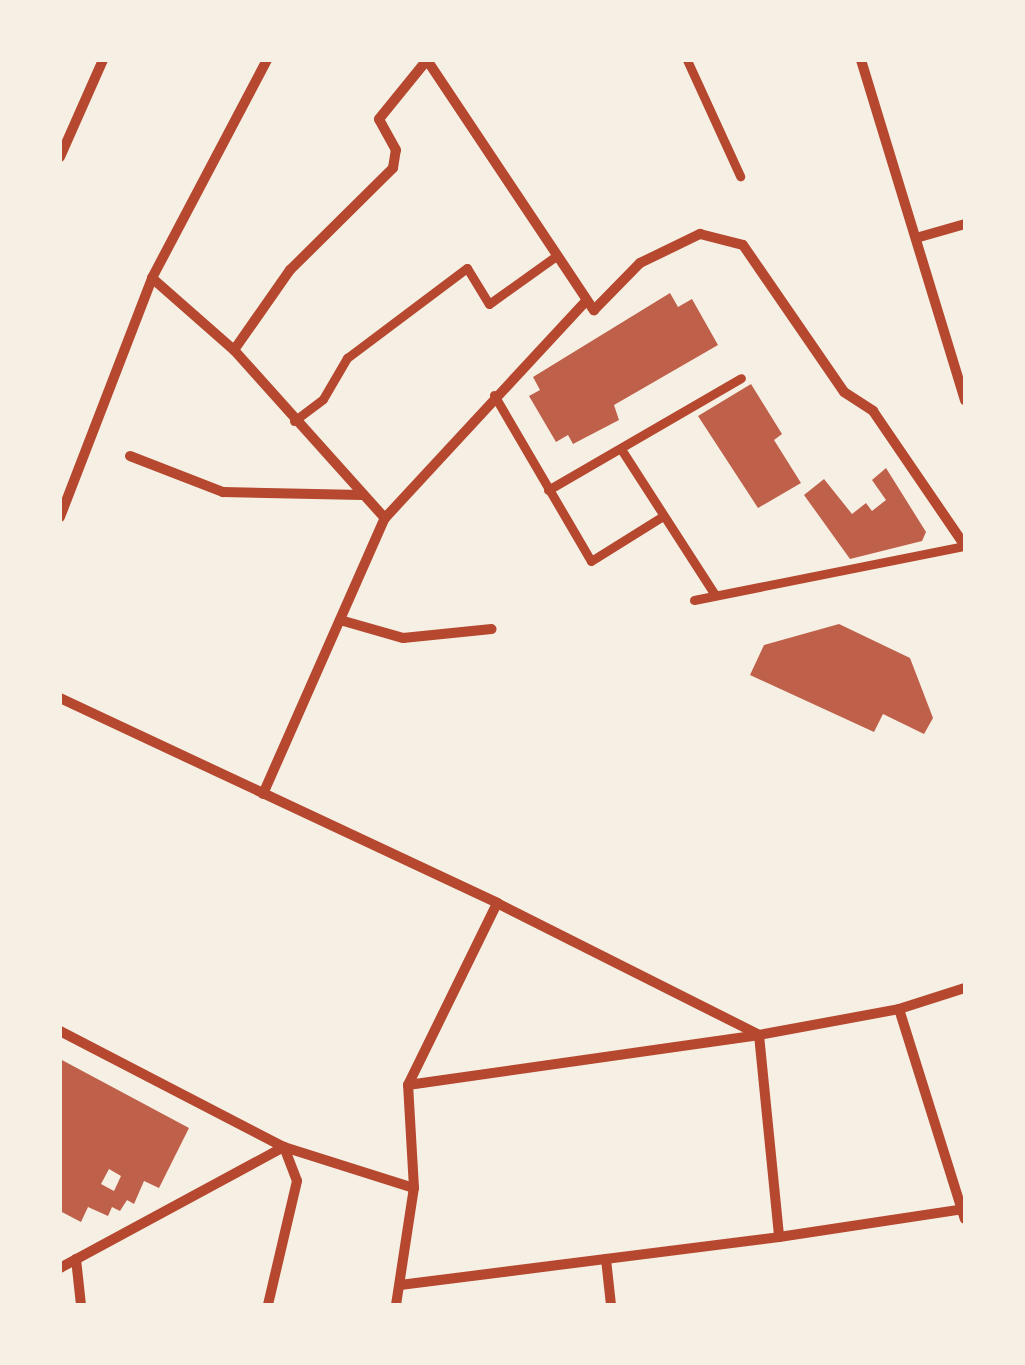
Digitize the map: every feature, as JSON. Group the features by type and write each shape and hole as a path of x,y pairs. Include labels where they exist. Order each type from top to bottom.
{"street":[{"path":"60,158 103,60"},
{"path":"60,517 152,278 267,60"},
{"path":"234,350 290,270 392,168 396,150 379,119 428,60 585,302 594,310 640,263 700,234 743,245 844,392 873,411 965,546 694,600"},
{"path":"861,60 965,400"},
{"path":"689,61 740,176"},
{"path":"916,238 965,224"},
{"path":"294,421 324,398 347,358 467,268 490,304 556,256"},
{"path":"152,278 234,350 385,518"},
{"path":"263,794 385,518 494,395 585,302"},
{"path":"548,490 740,378"},
{"path":"494,395 591,561 662,516"},
{"path":"621,448 715,595"},
{"path":"130,456 223,492 362,495"},
{"path":"340,620 403,638 492,629"},
{"path":"60,698 497,903 759,1035"},
{"path":"396,1305 414,1188 408,1086 497,903"},
{"path":"408,1086 759,1035 899,1010 965,988"},
{"path":"400,1285 964,1213 899,1010"},
{"path":"60,1032 284,1147 414,1188"},
{"path":"759,1035 779,1237"},
{"path":"60,1268 284,1147"},
{"path":"268,1305 297,1181 284,1147"},
{"path":"76,1259 81,1305"},
{"path":"606,1259 611,1305"}],"building":[{"path":"670,293 678,307 692,299 718,345 614,405 619,420 573,444 568,435 556,442 529,396 540,390 533,377"},
{"path":"751,384 782,434 774,440 801,483 758,508 698,416"},
{"path":"886,468 926,532 922,541 850,559 804,495 824,479 852,514 866,503 872,511 886,500 872,480"},
{"path":"839,624 910,658 933,718 924,734 883,714 874,732 750,675 764,645"},
{"path":"60,1059 189,1128 159,1188 144,1181 134,1204 127,1200 120,1211 112,1207 108,1216 88,1207 81,1222 60,1211","holes":["109,1169 121,1176 114,1191 101,1184"]}]}
